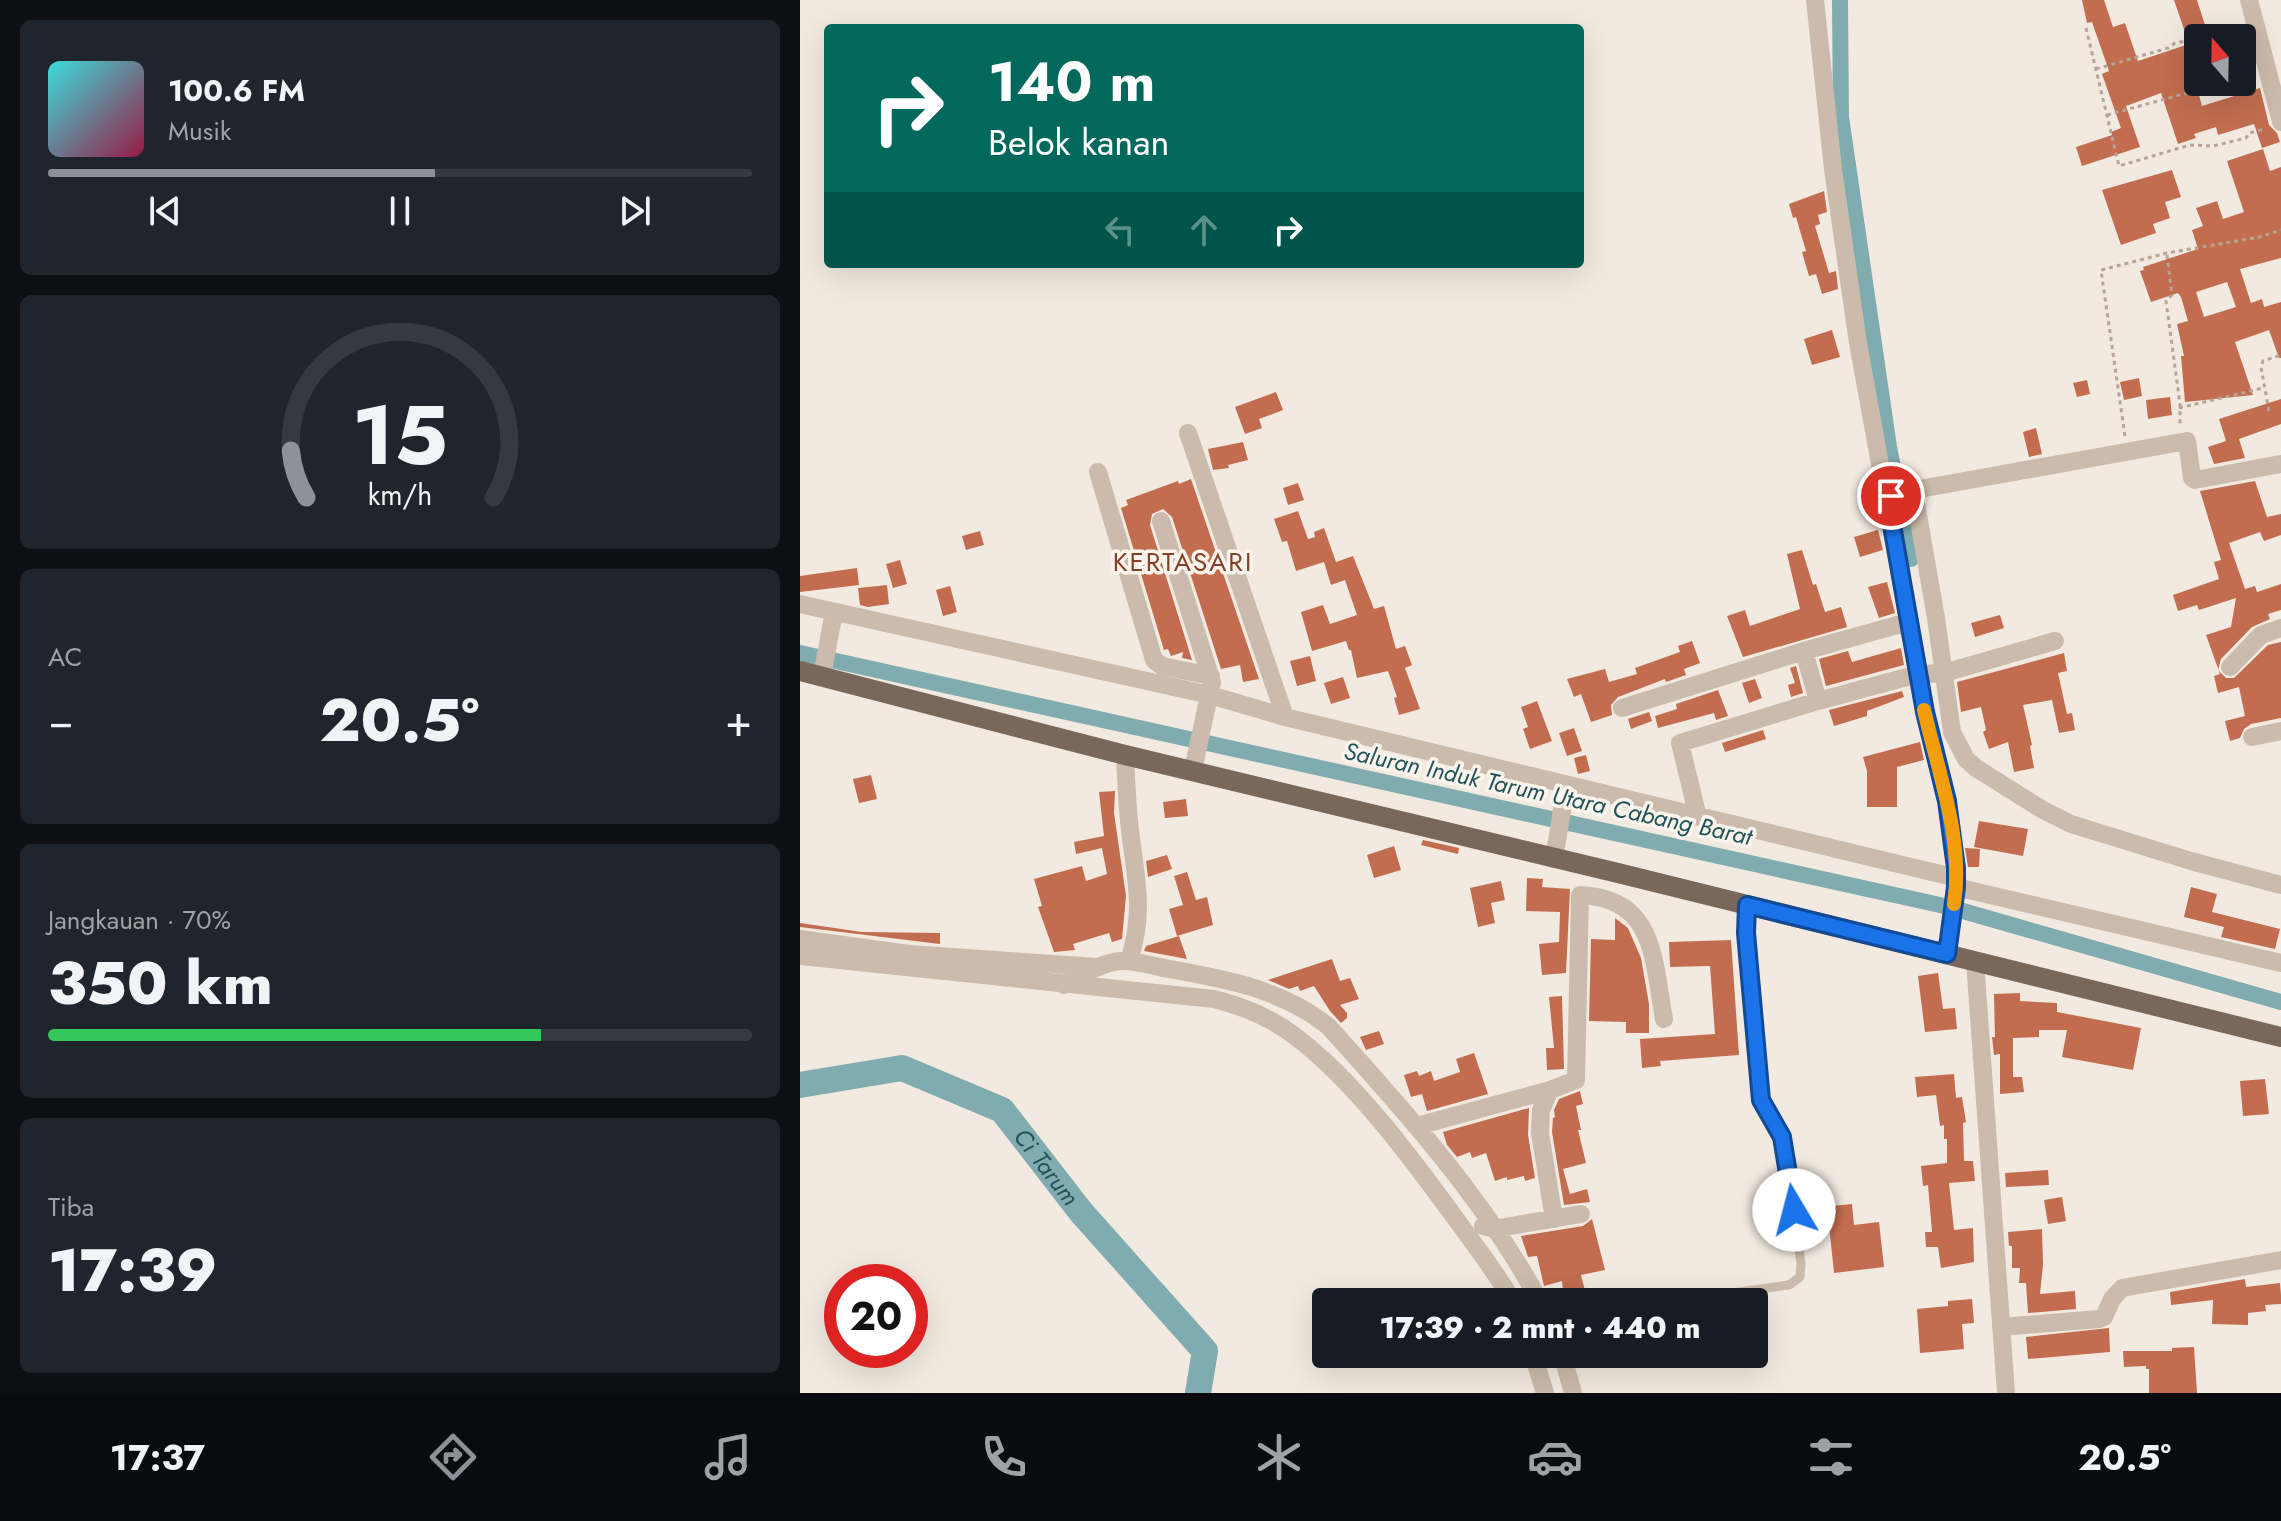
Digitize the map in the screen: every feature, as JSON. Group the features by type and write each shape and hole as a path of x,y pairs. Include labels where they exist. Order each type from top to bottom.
{"main road":[{"path":"800,671 823,671 1125,755 1194,764 1555,849 1617,888 1948,946 1975,961 2281,1037"}],"street":[{"path":"1815,0 1833,169 1855,329 1889,496 1908,622 1931,673 1941,736 1976,768 2071,824 2281,885"},
{"path":"2249,0 2275,125"},
{"path":"1188,433 1285,717"},
{"path":"1889,496 2182,442 2189,443 2191,474 2195,480 2280,464"},
{"path":"1098,472 1154,660 1162,666 1211,676"},
{"path":"1912,491 1956,882 1948,946"},
{"path":"1161,521 1211,676 1194,764"},
{"path":"800,604 833,618 1285,717 1565,791 1698,817 2281,963"},
{"path":"823,671 833,618"},
{"path":"1622,708 1908,622"},
{"path":"2230,667 2261,635 2281,628"},
{"path":"1698,817 1680,743 1818,701 2055,641"},
{"path":"1804,651 1818,701"},
{"path":"2252,737 2281,731"},
{"path":"1125,755 1128,813 1139,903 1138,925 1129,961"},
{"path":"1555,849 1565,791"},
{"path":"1417,1126 1572,1083 1576,1077 1580,895 1617,888 1647,936 1664,1019"},
{"path":"800,939 909,954 1099,967 1129,961 1225,980 1297,1003 1328,1026 1417,1126 1493,1229 1531,1288"},
{"path":"800,956 1214,999 1260,1015 1290,1032 1353,1090 1454,1216 1503,1288"},
{"path":"1975,961 2006,1393"},
{"path":"1064,985 1099,967"},
{"path":"1550,1090 1541,1110 1540,1133 1554,1219"},
{"path":"1454,1216 1493,1229 1581,1214"},
{"path":"2001,1327 2102,1318 2115,1293 2122,1288 2281,1260"},
{"path":"1537,1368 1545,1393"},
{"path":"1566,1368 1573,1393"}],"lane":[{"path":"1747,910 1746,933 1761,1100 1782,1137 1787,1156 1801,1264 1800,1277 1789,1285 1767,1288"}],"path":[{"path":"2246,24 2255,22"},
{"path":"2086,28 2119,166 2190,145 2213,146 2246,138 2249,133 2275,125"},
{"path":"2096,69 2184,41"},
{"path":"2106,115 2184,94"},
{"path":"2127,452 2101,272 2105,268 2167,253 2260,237 2281,230"},
{"path":"2167,253 2172,295 2166,301 2182,442"},
{"path":"2269,411 2263,388 2262,363 2281,355"},
{"path":"2179,408 2263,388"}],"building":[{"path":"2082,0 2104,0 2113,27 2125,23 2138,61 2184,46 2184,96 2199,96 2202,106 2234,96 2256,96 2256,89 2260,88 2269,125 2280,142 2262,148 2254,124 2218,135 2216,127 2194,134 2196,138 2178,144 2161,93 2126,106 2140,147 2082,166 2076,147 2112,135 2111,132 2121,128 2102,74 2109,71 2092,22 2087,23"},
{"path":"2174,0 2197,0 2205,24 2184,24 2184,29"},
{"path":"2263,149 2270,171 2281,167 2281,258 2240,269 2251,303 2262,299 2264,307 2281,302 2281,358 2269,330 2235,342 2253,395 2185,402 2181,356 2184,356 2177,324 2188,321 2181,297 2178,293 2151,302 2140,271 2144,270 2143,267 2198,249 2192,230 2203,226 2196,208 2217,201 2223,219 2244,212 2227,161","holes":["2227,282 2236,307 2204,317 2196,292"]},
{"path":"2172,170 2181,197 2165,202 2170,218 2153,224 2156,233 2121,245 2102,190"},
{"path":"1824,191 1827,212 1818,215 1820,224 1815,226 1829,273 1836,271 1838,289 1822,294 1816,274 1809,276 1802,252 1806,251 1789,204"},
{"path":"1832,330 1840,357 1812,365 1804,339"},
{"path":"2139,378 2142,396 2124,400 2120,382"},
{"path":"2087,380 2090,394 2077,397 2073,383"},
{"path":"1276,392 1283,410 1259,419 1262,428 1245,434 1235,407"},
{"path":"2170,397 2172,415 2148,419 2146,400"},
{"path":"2281,399 2281,424 2239,439 2245,458 2214,464 2208,447 2226,441 2219,419"},
{"path":"2036,428 2042,454 2029,457 2023,432"},
{"path":"1243,442 1248,460 1228,465 1229,468 1213,470 1208,449"},
{"path":"1191,479 1259,679 1243,682 1240,665 1221,669 1172,517 1163,509 1152,514 1150,525 1192,660 1182,658 1183,652 1171,656 1168,649 1164,650 1121,508 1128,505 1126,500"},
{"path":"2255,481 2267,517 2281,514 2281,535 2264,541 2260,532 2229,543 2245,589 2255,586 2257,592 2281,584 2281,610 2268,614 2270,619 2252,627 2221,659 2218,669 2206,635 2231,627 2236,598 2199,610 2197,605 2178,611 2173,595 2219,579 2214,562 2221,560 2200,491"},
{"path":"1298,483 1304,500 1288,505 1283,488"},
{"path":"1298,511 1308,539 1324,528 1336,562 1353,556 1374,609 1384,606 1396,649 1405,646 1412,665 1405,668 1420,709 1399,715 1394,698 1397,697 1388,671 1357,678 1346,641 1312,651 1301,612 1323,605 1330,624 1357,615 1345,580 1331,585 1324,562 1296,571 1287,541 1282,542 1274,519"},
{"path":"1878,530 1883,550 1860,557 1854,537"},
{"path":"980,531 984,545 966,550 962,536"},
{"path":"1802,550 1825,612 1841,607 1847,627 1743,657 1727,616 1745,610 1750,626 1800,609 1787,554"},
{"path":"900,560 907,584 893,588 886,564"},
{"path":"857,568 859,585 800,592 800,576"},
{"path":"1887,582 1895,613 1879,618 1868,587"},
{"path":"887,585 889,604 860,605 858,588"},
{"path":"950,586 957,612 943,616 936,590"},
{"path":"2000,615 2004,628 1975,637 1971,623"},
{"path":"1692,641 1700,663 1684,669 1686,675 1666,682 1665,679 1618,697 1611,705 1612,715 1591,722 1581,694 1574,697 1567,679 1605,669 1609,682 1637,674 1635,668 1680,652 1678,646"},
{"path":"2281,642 2281,718 2251,724 2244,729 2240,738 2230,741 2225,721 2245,716 2239,687 2218,693 2214,676 2220,674 2219,671 2226,678 2234,678 2268,645"},
{"path":"1901,648 1904,665 1826,686 1819,659 1848,651 1852,662"},
{"path":"2064,653 2067,671 2058,673 2067,714 2072,713 2075,730 2059,733 2052,700 2023,705 2034,768 2014,772 2008,742 1989,749 1983,732 1986,730 1981,707 1961,712 1957,682"},
{"path":"1310,656 1316,681 1297,686 1290,661"},
{"path":"1796,666 1803,693 1791,697 1788,685 1795,683 1790,668"},
{"path":"1343,677 1350,698 1331,704 1324,683"},
{"path":"1755,679 1762,698 1749,703 1742,683"},
{"path":"1718,690 1728,716 1716,720 1714,713 1658,728 1655,716 1677,709 1676,704"},
{"path":"1902,691 1904,697 1867,711 1867,716 1834,726 1829,710"},
{"path":"1537,701 1552,741 1530,749 1523,729 1528,727 1521,707"},
{"path":"1649,712 1652,721 1631,729 1628,719"},
{"path":"1574,728 1582,751 1567,756 1559,733"},
{"path":"1763,730 1766,739 1725,752 1722,743"},
{"path":"1920,742 1924,760 1897,767 1897,807 1867,807 1867,771 1863,757"},
{"path":"1586,755 1590,771 1578,774 1574,758"},
{"path":"871,775 877,799 859,803 853,779"},
{"path":"1115,791 1114,813 1126,896 1122,939 1112,942 1109,933 1073,944 1075,950 1054,952 1038,907 1042,906 1034,879 1082,866 1086,881 1107,874 1102,848 1076,854 1074,842 1104,836 1099,792"},
{"path":"1186,799 1188,816 1165,818 1163,802"},
{"path":"1979,821 2028,829 2023,856 1974,847"},
{"path":"1423,840 1459,848 1458,854 1421,845"},
{"path":"1394,846 1401,870 1374,878 1367,855"},
{"path":"1965,848 1980,849 1979,867 1968,867"},
{"path":"1167,855 1172,869 1148,877 1146,861"},
{"path":"1187,872 1196,900 1207,897 1213,925 1177,936 1169,909 1183,905 1174,876"},
{"path":"1527,878 1543,879 1542,887 1570,889 1566,973 1542,975 1539,944 1559,942 1560,912 1526,911"},
{"path":"1501,881 1505,900 1491,903 1495,923 1478,927 1470,888"},
{"path":"2191,887 2217,894 2212,912 2280,929 2275,949 2221,937 2224,927 2184,917"},
{"path":"1615,918 1628,928 1641,958 1649,1004 1649,1033 1626,1033 1626,1022 1589,1021 1591,939 1615,940"},
{"path":"800,923 862,932 940,933 940,944 800,927"},
{"path":"1179,936 1187,959 1144,951 1146,946"},
{"path":"1731,940 1739,1055 1660,1061 1661,1066 1642,1068 1640,1039 1715,1034 1710,966 1670,967 1669,942"},
{"path":"1332,959 1340,981 1350,978 1359,999 1340,1005 1347,1013 1347,1018 1341,1023 1314,986 1300,991 1298,986 1289,989 1268,980"},
{"path":"1938,973 1943,1009 1955,1008 1957,1029 1925,1032 1918,976"},
{"path":"2020,993 2020,1001 2057,1003 2057,1012 2141,1028 2133,1070 2062,1057 2067,1030 2039,1030 2039,1037 2013,1038 2013,1077 2022,1077 2024,1092 2000,1094 2000,1054 1994,1055 1992,1037 1995,1037 1994,994"},
{"path":"1562,996 1564,1069 1547,1070 1546,1048 1554,1048 1549,997"},
{"path":"1379,1031 1384,1044 1366,1050 1360,1037"},
{"path":"1474,1053 1488,1094 1427,1111 1422,1094 1411,1097 1404,1075 1417,1071 1419,1076 1431,1071 1434,1081 1460,1072 1456,1059"},
{"path":"1954,1074 1956,1098 1962,1097 1966,1122 1963,1123 1964,1161 1973,1161 1975,1181 1949,1183 1954,1230 1973,1228 1974,1262 1941,1268 1938,1247 1926,1247 1925,1232 1932,1232 1928,1185 1923,1186 1921,1166 1947,1163 1947,1139 1944,1139 1944,1125 1940,1126 1936,1095 1917,1097 1915,1077"},
{"path":"2265,1079 2269,1114 2243,1116 2240,1081"},
{"path":"1580,1091 1583,1104 1576,1106 1581,1130 1578,1130 1586,1163 1563,1169 1570,1194 1587,1189 1590,1202 1564,1205 1552,1132 1554,1110 1559,1099"},
{"path":"1529,1108 1528,1135 1535,1178 1525,1181 1524,1176 1507,1180 1507,1177 1495,1181 1486,1153 1472,1158 1470,1152 1457,1157 1447,1145 1443,1132"},
{"path":"2048,1170 2049,1185 2006,1187 2005,1173"},
{"path":"2062,1197 2066,1221 2048,1224 2044,1200"},
{"path":"1852,1204 1854,1225 1879,1222 1884,1267 1834,1273 1829,1225 1824,1225 1822,1207"},
{"path":"1592,1219 1605,1270 1581,1275 1584,1288 1563,1288 1562,1281 1544,1286 1537,1256 1528,1257 1521,1236 1583,1226"},
{"path":"2042,1229 2040,1294 2075,1291 2076,1309 2028,1313 2026,1283 2019,1283 2020,1268 2012,1268 2012,1246 2009,1246 2008,1232"},
{"path":"2245,1279 2246,1287 2280,1283 2281,1295 2281,1304 2265,1305 2266,1311 2248,1313 2248,1325 2212,1324 2213,1300 2171,1305 2170,1292"},
{"path":"1972,1299 1974,1323 1962,1324 1964,1349 1920,1353 1917,1309 1948,1306 1948,1301"},
{"path":"2109,1328 2110,1352 2028,1359 2026,1337"},
{"path":"2194,1347 2197,1393 2149,1393 2149,1369 2146,1366 2124,1367 2123,1351 2172,1351 2172,1348"}],"waterway":[{"path":"1840,0 1841,117 1889,447 1911,559"},
{"name":"Saluran Induk Tarum Utara Cabang Barat","path":"800,653 1949,907 2281,1002"},
{"name":"Ci Tarum","path":"800,1085 902,1068 1002,1110 1081,1212 1205,1351 1198,1393"}],"slow traffic":[{"path":"1924,710 1947,801 1956,868 1954,904"}],"district":[{"name":"KERTASARI","path":"1183,562"}],"route":[{"path":"1794,1210 1782,1137 1761,1100 1746,933 1747,905 1947,954 1956,868 1947,801 1925,712 1887,497 1891,496"}]}
